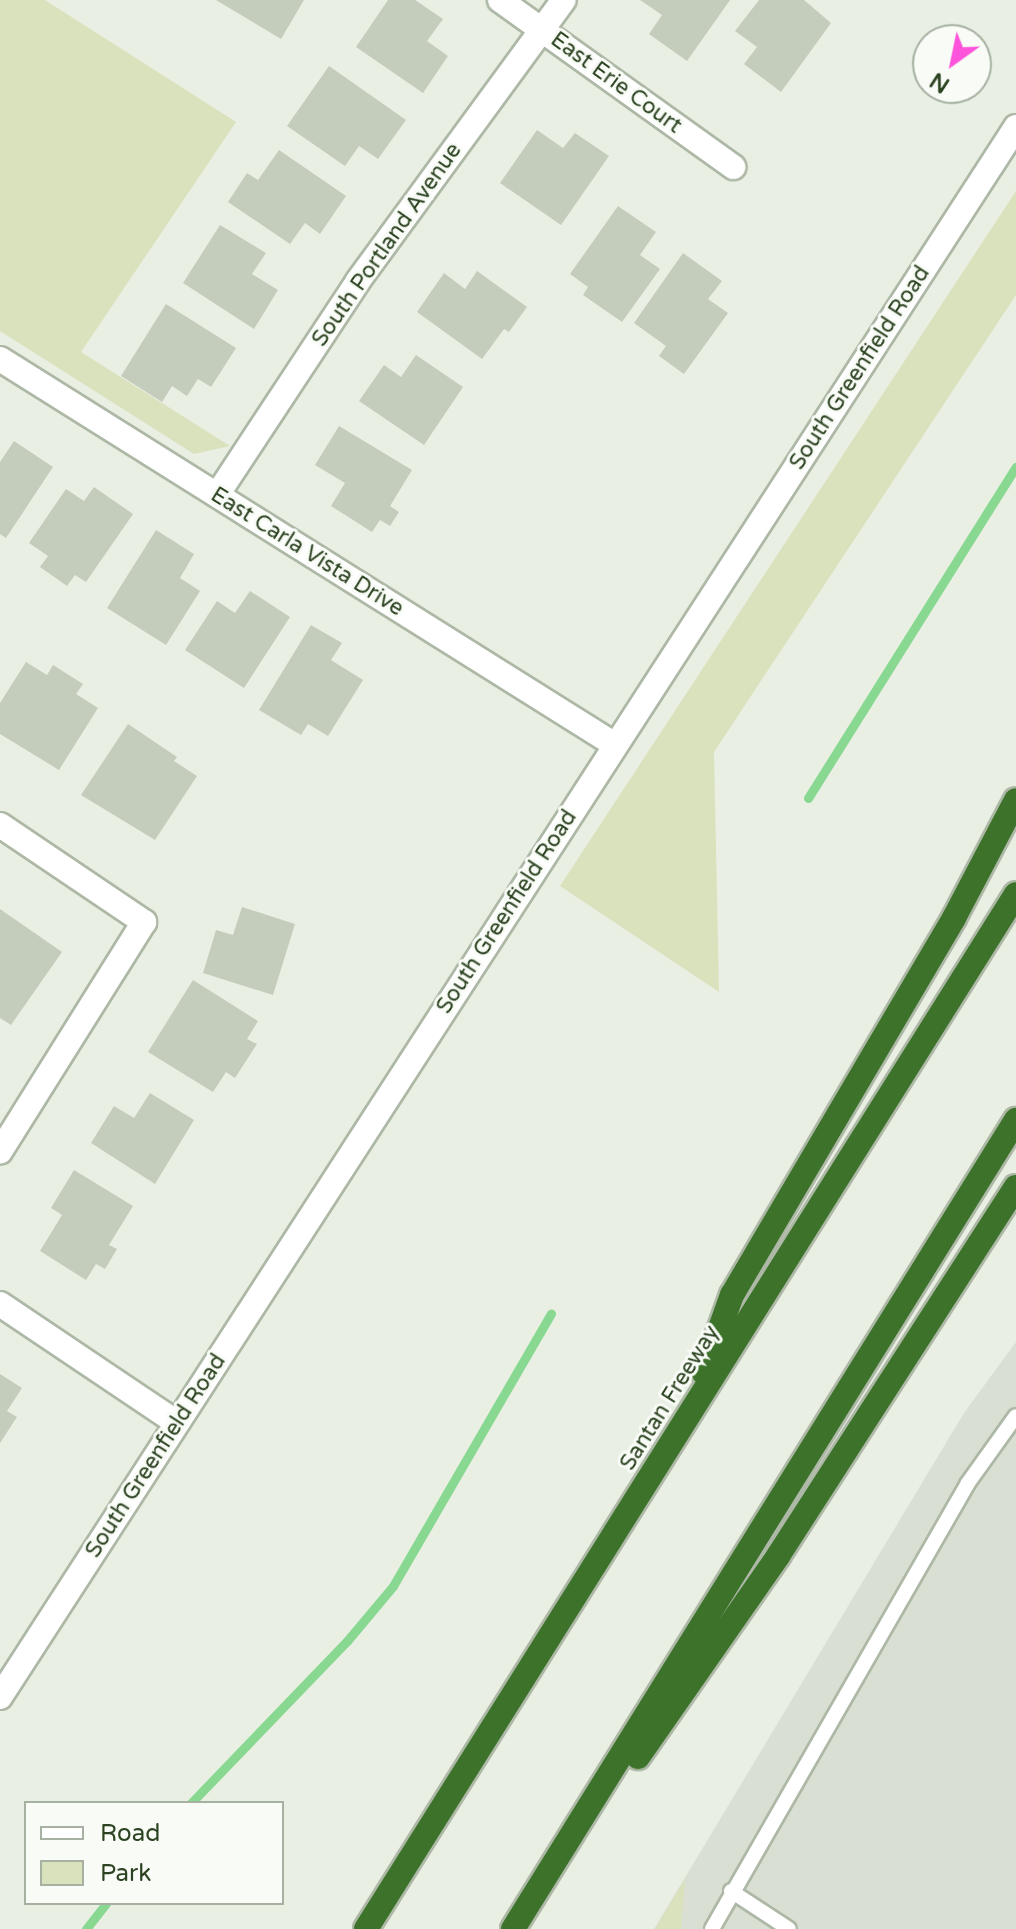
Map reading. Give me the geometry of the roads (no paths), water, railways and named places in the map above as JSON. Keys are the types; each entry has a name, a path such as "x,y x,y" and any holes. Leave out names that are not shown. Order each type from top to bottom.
{"highway":[{"path":"689,1417 732,1295 954,918 1016,800"},
{"name":"Santan Freeway","path":"366,1929 1016,894"},
{"path":"515,1929 1016,1120"},
{"path":"515,1929 778,1556 1016,1187"}],"street":[{"name":"East Erie Court","path":"500,0 733,167"},
{"name":"South Portland Avenue","path":"217,495 358,281 564,0"},
{"name":"South Greenfield Road","path":"0,1697 1016,127"},
{"name":"East Carla Vista Drive","path":"0,359 615,745"},
{"path":"0,825 144,922 0,1152"},
{"path":"0,1304 177,1423"}],"lane":[{"path":"712,1929 731,1891 968,1483 1015,1421"},
{"path":"731,1891 789,1929"}],"waterway":[{"path":"808,798 1016,467"},
{"path":"193,1801 347,1641 393,1586 551,1313"},
{"path":"86,1929 104,1905"}]}
